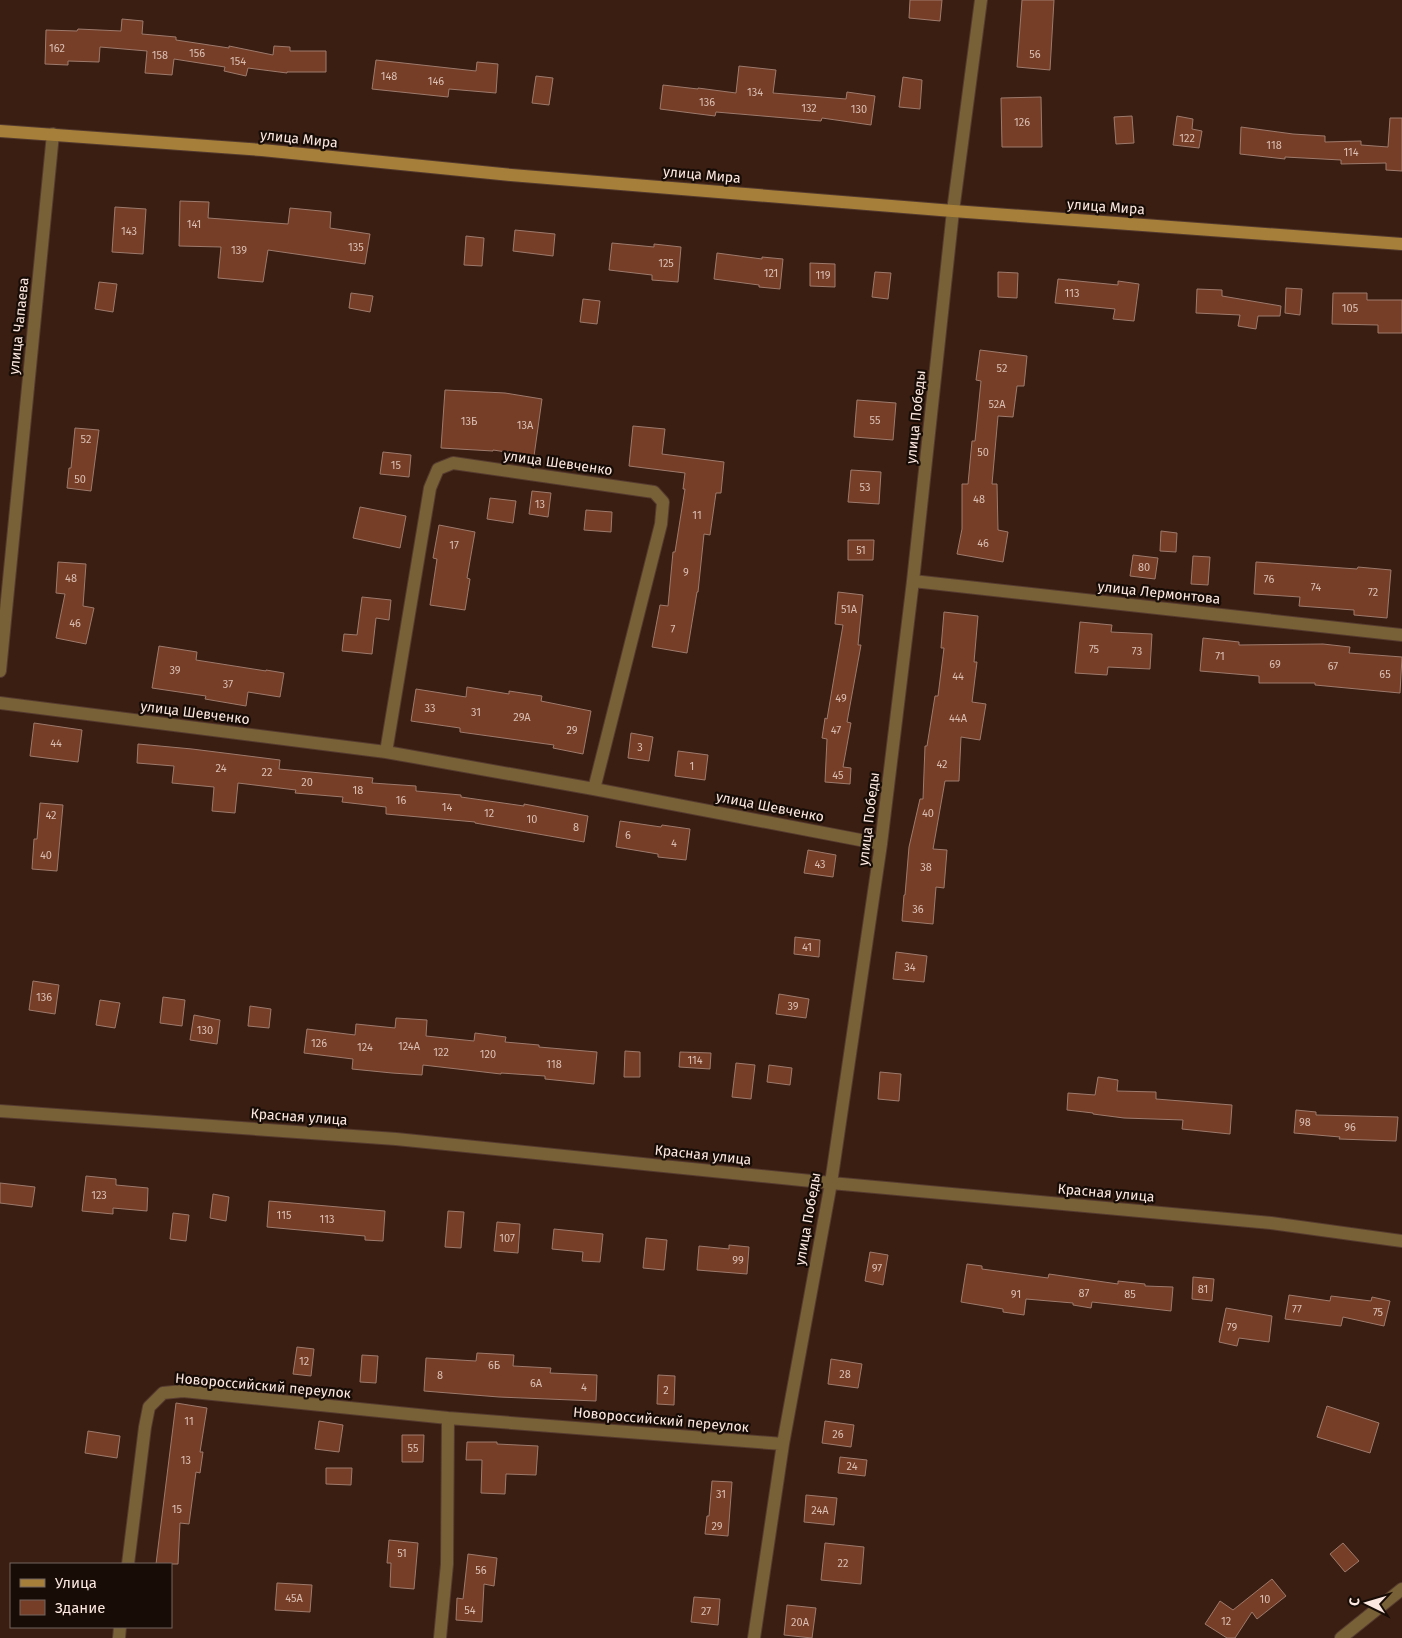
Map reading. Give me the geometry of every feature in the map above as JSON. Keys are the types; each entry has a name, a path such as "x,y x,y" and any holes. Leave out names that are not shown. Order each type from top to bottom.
{"main road":[{"name":"улица Мира","path":"0,131 262,150 511,175 953,211 1402,244"}],"street":[{"name":"улица Победы","path":"754,1638 783,1444 831,1183 881,844 913,581 953,211 981,0"},
{"name":"улица Чапаева","path":"0,671 53,134"},
{"name":"улица Шевченко","path":"386,752 430,488 438,469 453,464 654,492 663,502 661,524 594,789"},
{"name":"улица Лермонтова","path":"913,581 1402,635"},
{"name":"улица Шевченко","path":"0,703 386,752 594,789 881,844"},
{"name":"Красная улица","path":"0,1111 396,1139 831,1183 1271,1223 1402,1241"},
{"name":"Новороссийский переулок","path":"128,1563 149,1407 163,1393 182,1391 448,1418 783,1444"},
{"path":"440,1638 447,1564 448,1418"},
{"path":"1342,1638 1402,1589"}],"building":[{"path":"910,0 942,0 940,21 909,18"},
{"path":"1022,0 1054,0 1050,70 1017,67"},
{"path":"122,19 143,21 142,34 176,37 176,40 229,48 229,46 273,55 274,46 290,47 290,51 326,51 326,72 287,73 248,68 246,76 224,71 225,67 174,59 172,75 145,73 147,51 100,47 99,62 68,61 68,65 45,64 46,30 121,31"},
{"path":"376,60 476,71 477,62 498,64 496,93 449,89 448,97 372,89"},
{"path":"739,66 776,70 773,93 846,99 847,92 875,96 871,125 822,118 821,121 716,112 715,116 660,109 663,85 736,93"},
{"path":"536,76 553,78 549,105 532,103"},
{"path":"903,77 922,80 920,109 899,107"},
{"path":"1041,97 1042,147 1002,147 1001,98"},
{"path":"1132,116 1134,143 1116,144 1114,117"},
{"path":"1177,116 1193,119 1192,129 1202,131 1199,148 1173,145"},
{"path":"1390,118 1402,118 1402,171 1386,170 1386,163 1341,164 1341,160 1285,157 1285,159 1240,154 1241,127 1325,136 1325,142 1361,141 1361,145 1388,147"},
{"path":"180,201 209,202 208,218 288,224 290,208 331,212 330,228 370,234 365,264 268,250 263,282 218,278 221,247 179,246"},
{"path":"115,207 146,209 143,254 112,252"},
{"path":"515,230 555,234 553,256 513,251"},
{"path":"466,236 484,238 482,266 464,265"},
{"path":"612,243 654,247 654,244 681,247 678,282 652,280 652,275 609,270"},
{"path":"717,253 762,259 762,257 783,259 780,289 714,279"},
{"path":"810,263 835,264 835,287 810,286"},
{"path":"875,272 891,273 888,299 872,297"},
{"path":"998,272 1018,273 1017,298 998,297"},
{"path":"1058,279 1118,285 1118,281 1139,284 1134,321 1113,319 1115,309 1055,303"},
{"path":"99,282 117,284 113,312 95,309"},
{"path":"1286,288 1302,289 1300,315 1285,313"},
{"path":"1197,289 1222,290 1222,296 1281,306 1280,316 1258,316 1256,329 1238,326 1240,315 1196,313"},
{"path":"351,293 373,296 370,312 349,308"},
{"path":"1333,293 1367,293 1367,300 1402,300 1402,333 1378,333 1378,325 1332,324"},
{"path":"583,299 600,301 597,324 580,322"},
{"path":"980,350 1027,356 1024,386 1017,386 1013,417 998,416 992,484 997,484 998,530 1008,532 1003,562 957,554 962,529 962,484 968,484 972,441 975,441 981,381 976,380"},
{"path":"445,390 505,393 542,399 534,456 493,450 441,448"},
{"path":"857,400 896,403 893,440 854,437"},
{"path":"633,426 665,429 662,454 724,462 721,493 716,493 710,535 704,534 698,592 687,653 652,647 660,605 668,606 673,552 675,552 685,489 683,489 685,473 629,466"},
{"path":"75,428 99,430 91,491 67,488"},
{"path":"383,452 411,455 409,477 380,474"},
{"path":"851,470 881,472 879,504 848,502"},
{"path":"532,491 551,493 548,517 529,514"},
{"path":"490,498 516,501 513,523 487,519"},
{"path":"360,507 406,516 400,548 353,538"},
{"path":"586,510 612,512 611,532 584,530"},
{"path":"439,525 475,532 467,578 470,579 465,610 430,605 437,559 433,558"},
{"path":"1161,531 1177,533 1176,552 1160,551"},
{"path":"848,540 874,540 873,560 848,560"},
{"path":"1133,555 1158,558 1155,579 1130,576"},
{"path":"1193,556 1210,557 1208,585 1191,584"},
{"path":"58,562 86,564 83,606 94,608 86,644 56,638 65,594 56,593"},
{"path":"1256,562 1391,570 1387,618 1354,615 1354,610 1299,606 1300,597 1254,594"},
{"path":"838,592 863,595 858,645 861,645 847,722 851,723 843,767 851,768 850,784 825,782 827,739 822,738 843,625 835,624"},
{"path":"362,597 391,600 389,620 376,618 372,654 342,651 344,634 357,635"},
{"path":"944,612 978,616 974,662 977,662 972,702 986,704 980,740 961,737 959,781 945,781 933,849 947,850 944,888 936,887 933,924 902,921 909,847 920,799 923,799 925,746 927,746 935,696 938,696 944,648 941,648"},
{"path":"1080,622 1112,625 1111,632 1152,634 1150,669 1108,667 1107,675 1075,673"},
{"path":"1203,638 1239,642 1239,645 1323,644 1350,647 1349,653 1402,657 1400,693 1315,685 1315,683 1259,683 1259,676 1200,671"},
{"path":"159,646 197,652 196,660 284,673 280,697 248,692 246,706 205,699 206,696 152,688"},
{"path":"467,687 509,694 509,691 542,696 541,701 591,711 583,754 553,748 554,745 460,732 460,728 411,721 416,689 466,697"},
{"path":"34,723 82,730 78,762 30,756"},
{"path":"631,733 653,737 649,761 628,758"},
{"path":"138,744 280,760 279,769 373,778 372,783 416,786 416,791 461,795 461,797 524,806 524,804 588,816 584,842 475,822 386,814 386,807 342,802 343,797 295,793 296,790 238,783 235,813 212,811 214,787 172,783 174,766 137,763"},
{"path":"678,751 708,755 705,780 675,776"},
{"path":"40,803 63,805 57,871 32,869 34,839 37,839"},
{"path":"620,821 690,829 686,860 658,857 658,854 616,847"},
{"path":"808,850 836,855 833,877 804,873"},
{"path":"795,937 820,940 819,957 794,954"},
{"path":"896,952 927,956 924,982 893,979"},
{"path":"33,981 59,985 55,1014 29,1010"},
{"path":"779,994 809,999 806,1018 776,1014"},
{"path":"163,997 185,1000 182,1026 160,1023"},
{"path":"100,1000 120,1003 115,1028 96,1025"},
{"path":"250,1006 271,1009 269,1028 248,1026"},
{"path":"194,1015 220,1020 217,1044 190,1040"},
{"path":"396,1018 427,1020 426,1036 474,1041 475,1033 506,1037 505,1042 597,1052 594,1084 545,1079 545,1076 501,1074 423,1065 422,1075 352,1069 353,1059 304,1053 307,1029 355,1035 356,1024 395,1028"},
{"path":"625,1051 640,1052 640,1077 624,1077"},
{"path":"680,1052 711,1053 710,1069 679,1067"},
{"path":"736,1063 755,1065 751,1099 732,1097"},
{"path":"769,1065 792,1068 790,1085 767,1082"},
{"path":"880,1072 901,1074 899,1101 878,1099"},
{"path":"1098,1077 1118,1080 1117,1091 1156,1092 1156,1099 1232,1105 1230,1134 1182,1129 1183,1120 1124,1118 1067,1110 1068,1093 1095,1095"},
{"path":"1296,1110 1316,1112 1316,1115 1398,1117 1396,1141 1339,1139 1340,1137 1294,1133"},
{"path":"86,1176 116,1179 116,1185 148,1188 147,1211 113,1208 113,1214 82,1211"},
{"path":"0,1183 35,1187 32,1207 0,1203"},
{"path":"213,1194 229,1197 226,1221 210,1218"},
{"path":"269,1201 385,1211 383,1241 365,1240 365,1236 267,1227"},
{"path":"448,1211 464,1212 461,1248 445,1247"},
{"path":"173,1213 189,1215 186,1241 170,1239"},
{"path":"497,1222 520,1224 518,1253 494,1251"},
{"path":"554,1229 603,1234 600,1262 582,1261 583,1252 552,1249"},
{"path":"646,1238 667,1240 664,1270 643,1268"},
{"path":"729,1245 749,1247 747,1274 697,1270 699,1246 729,1249"},
{"path":"870,1252 888,1255 883,1285 865,1281"},
{"path":"967,1264 982,1266 982,1269 1048,1278 1049,1274 1118,1284 1118,1281 1145,1284 1145,1286 1173,1287 1171,1311 1092,1302 1091,1308 1073,1305 1073,1303 1026,1299 1024,1315 1003,1312 1003,1309 961,1302"},
{"path":"1193,1277 1214,1279 1212,1301 1192,1299"},
{"path":"1289,1295 1330,1301 1331,1296 1371,1301 1372,1297 1390,1301 1384,1326 1343,1317 1341,1326 1285,1319"},
{"path":"1226,1308 1272,1316 1269,1342 1239,1338 1237,1346 1219,1342"},
{"path":"297,1347 314,1349 311,1376 293,1374"},
{"path":"477,1353 514,1355 513,1366 551,1368 550,1373 597,1375 596,1401 499,1397 424,1391 426,1358 476,1361"},
{"path":"362,1355 378,1356 376,1383 360,1382"},
{"path":"831,1359 862,1364 858,1388 828,1384"},
{"path":"658,1375 675,1376 674,1405 657,1404"},
{"path":"176,1403 207,1408 200,1452 203,1452 200,1473 196,1472 189,1524 180,1523 178,1564 156,1563"},
{"path":"1327,1406 1379,1423 1370,1453 1317,1437"},
{"path":"319,1421 343,1425 339,1452 315,1449"},
{"path":"825,1421 854,1425 851,1447 822,1443"},
{"path":"88,1431 120,1436 117,1458 85,1453"},
{"path":"402,1435 424,1435 423,1462 402,1462"},
{"path":"467,1442 497,1442 497,1444 538,1446 536,1475 506,1474 505,1494 481,1493 482,1460 466,1460"},
{"path":"840,1457 867,1460 865,1476 838,1473"},
{"path":"326,1468 352,1468 351,1485 326,1484"},
{"path":"712,1481 732,1482 728,1536 705,1534 707,1516 709,1516"},
{"path":"806,1495 837,1498 834,1525 804,1522"},
{"path":"389,1540 418,1543 414,1589 390,1587 391,1563 387,1563"},
{"path":"825,1543 864,1547 861,1584 821,1580"},
{"path":"1343,1543 1359,1561 1345,1572 1330,1554"},
{"path":"468,1554 497,1558 494,1586 484,1584 482,1622 456,1620 457,1598 463,1599"},
{"path":"1272,1579 1286,1596 1257,1619 1252,1612 1235,1638 1227,1638 1205,1624 1220,1601 1233,1610"},
{"path":"277,1583 312,1585 310,1612 275,1610"},
{"path":"694,1597 720,1599 718,1625 691,1622"},
{"path":"787,1605 816,1608 812,1638 784,1635"}]}
